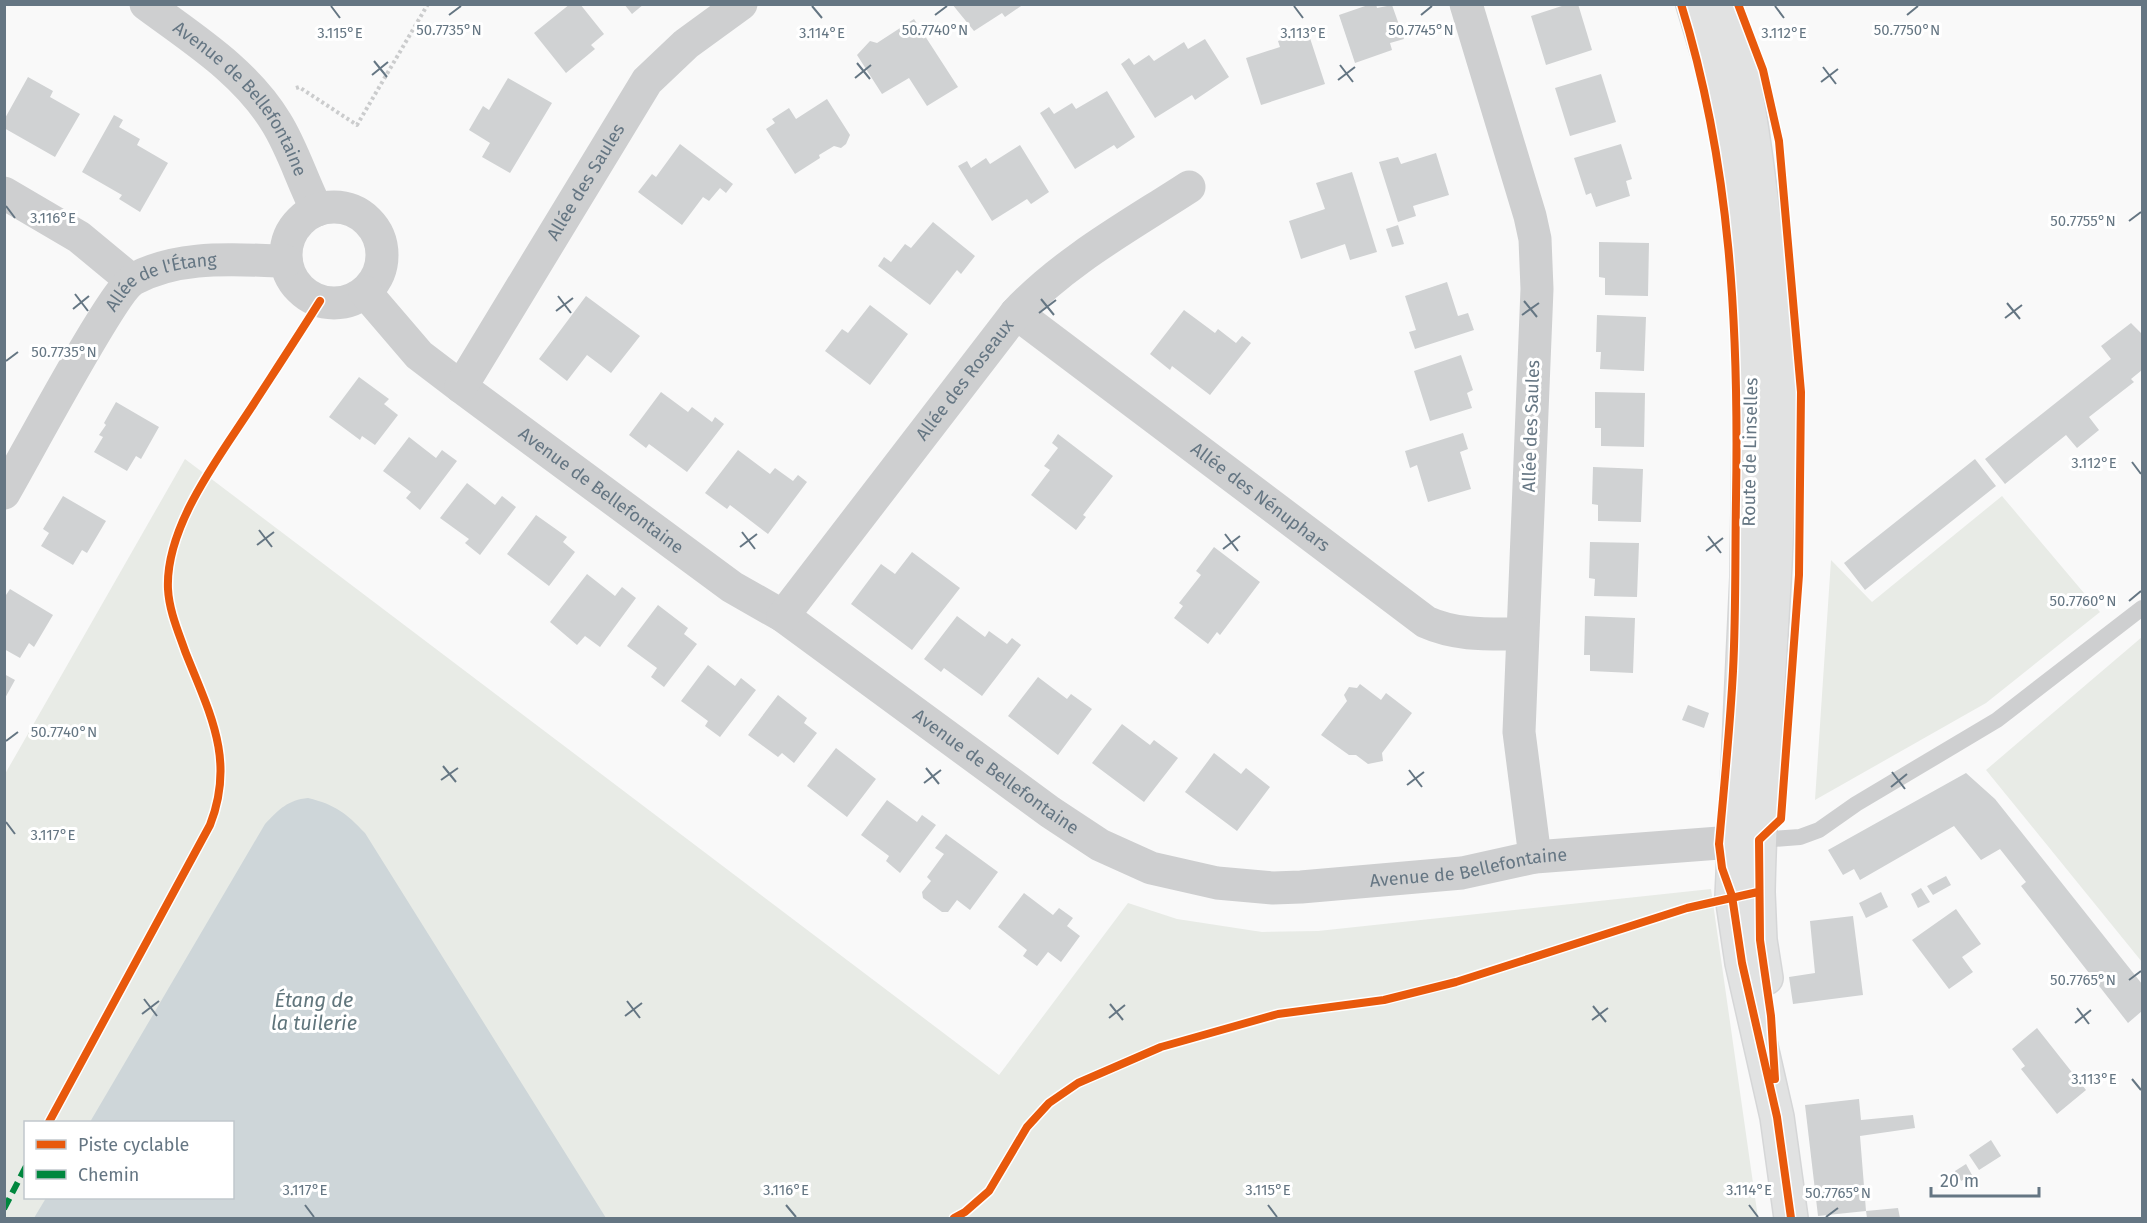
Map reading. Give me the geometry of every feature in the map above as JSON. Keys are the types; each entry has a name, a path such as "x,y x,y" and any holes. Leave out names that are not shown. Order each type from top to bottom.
{"street":[{"name":"Avenue de Bellefontaine","path":"146,4 232,69 264,104 277,123 317,210"},
{"name":"Allée des Saules","path":"461,387 647,81 674,55 741,4"},
{"name":"Allée des Saules","path":"1466,4 1535,239 1537,289 1519,732 1535,857"},
{"name":"Route de Linselles","path":"1693,4 1716,80 1731,149 1747,260 1751,322 1746,841 1771,1016 1778,1118 1791,1218"},
{"name":"Route de Linselles","path":"1721,4 1742,76 1750,118 1773,286 1779,400 1774,554 1746,841"},
{"name":"Allée des Roseaux","path":"783,616 1016,313 1048,282 1083,256 1189,188"},
{"path":"4,193 79,237 131,280"},
{"path":"333,207 350,209 364,217 375,229 381,244 382,261 374,282 354,299 340,303 320,302 297,286 289,274 286,246 292,230 303,218 317,210 333,207"},
{"name":"Allée de l'Étang","path":"4,493 110,310 131,280 176,263 214,260 286,261"},
{"name":"Avenue de Bellefontaine","path":"365,292 419,355 461,387 732,587 783,616 1072,828 1125,859 1151,868 1217,883 1273,888 1462,873 1535,857 1746,841"},
{"name":"Allée des Nénuphars","path":"1016,313 1426,622 1441,628 1467,633 1522,634"}],"lane":[{"path":"1746,841 1800,837 1819,830 1856,804 1996,720 2142,608"}],"path":[{"path":"264,104 298,87 357,125 428,4"}],"shaded area":[{"path":"185,459 999,1075 1128,903 1177,919 1262,932 1318,931 1711,889 1758,1218 5,1218 5,774"},
{"path":"2002,496 2100,612 1986,703 1815,800 1831,560 1872,602"},
{"path":"2142,637 2142,962 1986,770"}],"water":[{"name":"Étang de la tuilerie","path":"308,798 326,804 340,811 365,833 606,1218 34,1218 45,1199 234,1199 234,1121 91,1121 265,824 284,806"}],"building":[{"path":"570,4 580,4 604,34 591,45 595,49 566,73 534,33"},
{"path":"624,4 644,4 632,14"},
{"path":"952,4 1024,4 1005,17 1002,13 974,31"},
{"path":"1376,4 1377,8 1392,5 1404,39 1390,43 1392,50 1355,63 1339,15"},
{"path":"1568,4 1578,4 1592,50 1546,65 1531,16"},
{"path":"914,19 958,87 927,106 909,78 882,94 857,55 870,41 877,43"},
{"path":"1308,32 1325,84 1261,105 1246,58 1280,47 1278,41"},
{"path":"1205,39 1229,77 1195,100 1192,95 1155,118 1121,64 1129,58 1134,65 1149,55 1154,61 1184,42 1188,49"},
{"path":"1601,74 1616,122 1570,136 1555,88"},
{"path":"28,77 53,91 50,97 80,114 55,157 4,128 4,120"},
{"path":"508,78 552,103 510,173 482,157 490,143 469,130 483,106 489,110"},
{"path":"1107,91 1135,137 1117,149 1114,145 1075,169 1040,113 1049,107 1054,114 1072,103 1076,109"},
{"path":"827,99 850,135 846,144 841,148 834,146 795,174 766,129 775,123 772,119 789,108 796,119"},
{"path":"114,115 123,120 119,127 140,139 137,145 168,163 140,212 119,199 122,195 82,172"},
{"path":"680,144 733,184 726,193 720,188 709,201 703,197 682,225 638,192 652,174 656,177"},
{"path":"1621,144 1632,179 1626,181 1630,196 1596,207 1591,193 1586,195 1574,158"},
{"path":"1020,145 1049,192 1031,204 1027,199 992,221 958,166 967,161 971,168 986,158 990,164"},
{"path":"1436,153 1449,195 1413,206 1416,216 1398,222 1379,162 1398,157 1401,164"},
{"path":"1352,172 1377,252 1350,260 1345,244 1301,259 1289,221 1325,209 1316,183"},
{"path":"933,222 975,256 961,274 957,270 930,305 878,266 884,257 891,262 905,244 911,248"},
{"path":"1398,225 1404,244 1392,247 1386,229"},
{"path":"1599,242 1649,243 1648,296 1605,295 1605,278 1599,277"},
{"path":"1447,282 1458,316 1468,313 1474,330 1415,349 1409,332 1416,330 1405,296"},
{"path":"586,296 640,336 611,373 587,355 567,381 539,359"},
{"path":"870,305 908,334 870,385 825,351 842,329 848,333"},
{"path":"1184,310 1215,333 1218,329 1236,343 1242,336 1251,343 1210,395 1172,366 1170,370 1150,354"},
{"path":"1597,315 1646,317 1644,371 1600,369 1601,352 1596,352"},
{"path":"2131,323 2142,334 2142,370 2131,379 2134,382 2089,417 2099,430 2077,448 2066,435 2005,484 1985,459 2111,359 2101,346"},
{"path":"1461,355 1473,390 1467,393 1472,408 1430,421 1414,371"},
{"path":"359,377 389,399 384,404 398,415 375,445 362,436 360,440 329,417"},
{"path":"661,392 688,412 692,407 712,422 715,417 724,424 687,472 649,444 646,448 629,435"},
{"path":"1595,392 1645,393 1644,447 1601,446 1601,428 1595,428"},
{"path":"116,402 159,427 141,459 136,456 127,471 94,452 103,437 99,435 106,425 104,423"},
{"path":"1463,433 1468,449 1460,452 1471,489 1428,502 1417,465 1410,468 1405,451"},
{"path":"1058,434 1113,476 1083,515 1086,517 1076,530 1031,495 1050,470 1044,466 1058,448 1052,443"},
{"path":"409,437 436,458 442,450 457,461 420,510 406,498 411,492 383,471"},
{"path":"738,450 770,474 775,468 793,481 798,475 807,482 768,534 730,505 727,509 705,493"},
{"path":"1975,459 1996,486 1865,590 1844,563"},
{"path":"1593,467 1643,469 1641,522 1598,521 1598,505 1592,504"},
{"path":"467,483 495,505 502,496 516,507 480,555 465,543 469,539 440,518"},
{"path":"63,496 106,521 87,553 82,550 73,565 41,546 49,533 43,529"},
{"path":"536,515 567,537 563,542 575,552 549,586 507,554"},
{"path":"1590,542 1639,543 1637,597 1594,596 1595,579 1589,578"},
{"path":"1214,547 1260,582 1220,635 1217,632 1208,644 1174,618 1183,606 1179,603 1201,575 1196,571"},
{"path":"912,552 960,588 912,650 851,604 881,564 895,574"},
{"path":"587,574 615,596 622,587 636,598 600,647 585,636 577,645 550,622"},
{"path":"10,589 53,615 34,647 29,643 20,658 4,649 4,598"},
{"path":"658,605 688,628 684,634 697,644 664,687 651,677 657,668 627,646"},
{"path":"957,616 985,637 989,631 1007,644 1012,638 1021,645 982,696 944,668 941,672 924,659"},
{"path":"1585,616 1635,618 1633,673 1590,671 1590,655 1584,655"},
{"path":"708,665 735,686 741,678 756,690 720,737 705,726 708,721 681,701"},
{"path":"4,674 15,680 4,700"},
{"path":"1038,677 1067,699 1071,694 1092,709 1058,755 1008,716"},
{"path":"1360,684 1381,700 1386,693 1412,713 1382,753 1383,761 1368,764 1356,755 1349,755 1321,735 1347,701 1344,695 1349,687 1357,688"},
{"path":"778,695 807,718 804,723 817,733 794,763 782,753 778,757 748,735"},
{"path":"1688,705 1709,713 1704,728 1682,720"},
{"path":"1122,724 1150,745 1154,740 1178,758 1144,802 1092,763"},
{"path":"836,748 876,779 847,817 807,786"},
{"path":"1214,753 1241,774 1246,768 1270,787 1237,831 1185,792"},
{"path":"1966,773 1995,799 2142,984 2142,1011 2128,1023 2021,886 2026,882 2000,849 1981,860 1954,826 1860,880 1854,869 1843,875 1828,850"},
{"path":"887,800 917,822 922,815 936,825 900,873 886,861 889,856 861,835"},
{"path":"946,834 998,872 970,910 957,900 948,912 942,912 923,898 922,892 931,881 927,877 944,854 935,848"},
{"path":"1946,876 1951,885 1933,895 1927,886"},
{"path":"1921,888 1930,902 1918,908 1911,894"},
{"path":"1881,892 1888,907 1866,918 1859,903"},
{"path":"1024,893 1053,915 1059,908 1073,918 1067,926 1080,936 1061,962 1048,952 1037,966 1023,956 1027,950 998,927"},
{"path":"1956,909 1981,944 1962,957 1973,972 1949,989 1912,940"},
{"path":"1853,916 1863,995 1793,1004 1789,977 1815,973 1810,921"},
{"path":"2037,1028 2086,1090 2057,1114 2021,1069 2025,1066 2012,1049"},
{"path":"1859,1099 1861,1120 1913,1115 1915,1128 1860,1136 1866,1211 1818,1216 1805,1105"},
{"path":"1991,1140 2001,1156 1979,1170 1969,1155"},
{"path":"1966,1164 1972,1175 1961,1181 1955,1171"},
{"path":"1898,1208 1900,1218 1867,1218 1866,1211"}],"marked path":[{"path":"4,1209 24,1170"}],"cycle path":[{"path":"1681,4 1698,65 1721,187 1728,249 1736,373 1735,628 1719,844 1722,868 1732,896 1742,963 1777,1117 1791,1218"},
{"path":"1738,4 1763,70 1779,141 1801,392 1799,575 1781,819 1759,840 1760,940 1771,1016 1775,1079"},
{"path":"50,1121 210,825 217,801 220,757 216,736 177,628 169,597 169,565 175,541 211,469 320,301"},
{"path":"954,1218 965,1212 989,1191 1027,1127 1049,1103 1078,1083 1161,1047 1278,1014 1384,1000 1456,982 1687,908 1758,892"}]}
